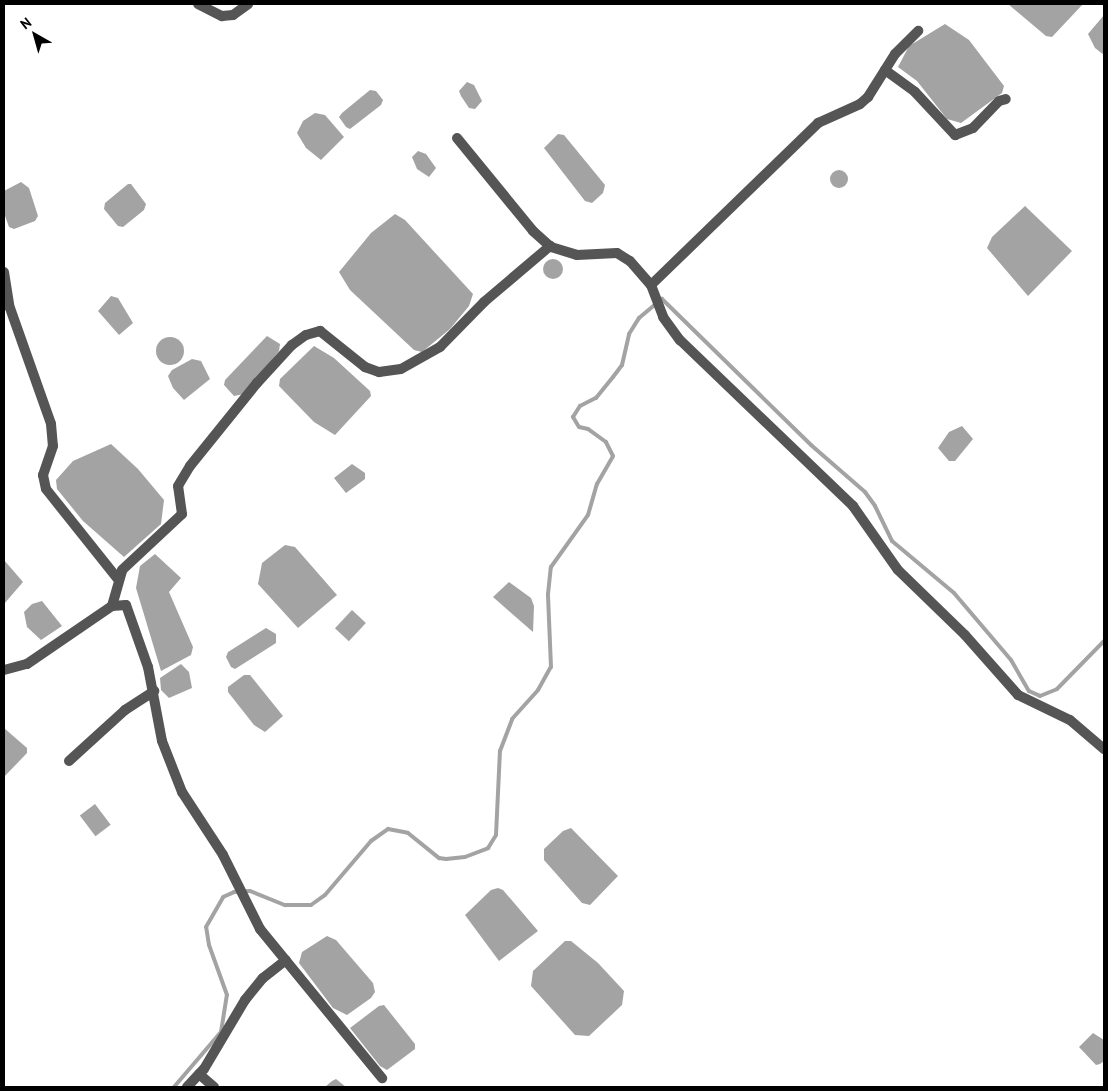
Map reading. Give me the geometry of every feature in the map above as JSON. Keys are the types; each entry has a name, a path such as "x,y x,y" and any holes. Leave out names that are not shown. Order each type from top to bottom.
{"street":[{"path":"198,4 222,16 233,15 248,4"},
{"path":"653,290 818,123 860,104 868,97 905,42 918,31"},
{"path":"885,70 905,83 955,135 973,128 999,101 1006,99"},
{"path":"457,138 533,231 550,246 577,255 617,253 630,261 653,290 658,306 670,328 698,360 731,387 853,506 898,570 965,635 1018,695 1070,720 1104,748"},
{"path":"112,606 117,578 126,565 178,520 183,509 178,493 181,479 250,390 292,345 306,335 320,331 365,367 379,372 401,369 440,347 484,302 550,246"},
{"path":"4,272 10,308 51,424 52,446 43,475 46,489 117,578"},
{"path":"4,670 27,664 112,606 126,605 154,691 162,741 182,792 235,881 247,906 286,960 382,1078"},
{"path":"69,761 125,710 154,691"},
{"path":"187,1087 199,1074 245,1000 263,978 286,960"},
{"path":"199,1074 214,1087"}],"shaded area":[{"path":"1008,4 1083,4 1052,37 1046,36"},
{"path":"1104,15 1104,55 1095,48 1088,34"},
{"path":"945,24 969,40 1004,86 1002,93 961,123 947,119 917,81 898,67 909,46"},
{"path":"467,82 474,85 482,101 475,109 469,108 459,91"},
{"path":"370,90 376,91 383,100 381,105 350,129 346,127 339,117"},
{"path":"315,113 325,115 344,137 321,160 306,148 297,133 303,121"},
{"path":"558,134 564,135 605,185 603,193 592,203 585,201 544,148"},
{"path":"418,151 426,154 436,168 429,177 417,169 412,157"},
{"path":"839,170 845,173 848,179 845,185 839,188 833,185 830,179 833,173"},
{"path":"21,182 29,188 38,216 35,221 14,229 9,227 4,213 4,191"},
{"path":"128,184 131,184 146,204 144,210 123,227 118,226 104,209 105,203"},
{"path":"1025,206 1072,251 1028,296 987,248 992,237"},
{"path":"395,214 405,220 473,294 469,306 450,329 422,352 414,350 350,290 339,272 371,233"},
{"path":"553,259 560,262 563,269 560,276 553,279 546,276 543,269 546,262"},
{"path":"111,296 118,298 133,323 119,335 98,311"},
{"path":"267,336 280,344 279,351 244,394 234,396 224,385 225,380"},
{"path":"170,337 180,341 184,351 180,361 170,365 160,361 156,351 160,341"},
{"path":"314,346 334,358 370,391 371,396 335,435 314,422 279,386 280,379"},
{"path":"192,359 201,361 210,379 184,400 173,388 168,376 172,370"},
{"path":"962,426 973,439 955,461 949,461 938,448 949,432"},
{"path":"111,444 138,469 164,500 161,524 124,557 83,521 57,489 56,480 73,461"},
{"path":"352,464 365,473 365,479 346,493 334,478"},
{"path":"285,545 295,547 337,595 298,628 258,584 262,563"},
{"path":"155,554 181,578 169,592 193,647 191,655 161,671 136,588 140,566"},
{"path":"4,560 23,582 4,604"},
{"path":"509,582 531,598 534,606 533,632 493,597"},
{"path":"42,601 62,626 41,640 27,627 24,612 32,604"},
{"path":"352,610 366,623 349,641 335,628"},
{"path":"266,628 276,634 276,643 235,669 231,667 226,657 228,652"},
{"path":"181,664 189,672 192,688 169,698 161,690 160,678"},
{"path":"244,675 250,675 283,716 265,732 254,725 228,692 228,687"},
{"path":"4,728 27,748 27,753 4,777"},
{"path":"95,804 111,825 95,836 80,815"},
{"path":"571,828 618,876 590,905 582,903 544,860 544,849 563,831"},
{"path":"498,888 503,890 538,931 499,961 465,915 491,890"},
{"path":"327,936 336,940 373,983 375,992 371,998 347,1015 333,1008 299,963 302,952"},
{"path":"565,941 571,941 598,963 624,991 622,1005 589,1036 575,1035 531,986 533,971"},
{"path":"384,1005 415,1044 415,1049 387,1070 380,1066 350,1028 379,1006"},
{"path":"1093,1033 1104,1040 1104,1061 1096,1065 1079,1047"},
{"path":"336,1079 346,1087 325,1087 332,1081"}],"waterway":[{"path":"174,1087 221,1032 227,995 209,945 206,927 223,897 234,892 250,891 285,905 311,905 325,895 371,841 388,829 408,833 439,858 465,857 488,848 496,835 500,751 512,719 538,690 551,667 548,594 551,567 588,515 597,484 613,456 606,442 588,429 579,427 573,417 580,406 596,398 613,377 622,365 629,334 639,318 662,299 811,445 865,492 875,506 892,541 954,593 1011,660 1029,691 1040,696 1057,689 1104,641"}]}
